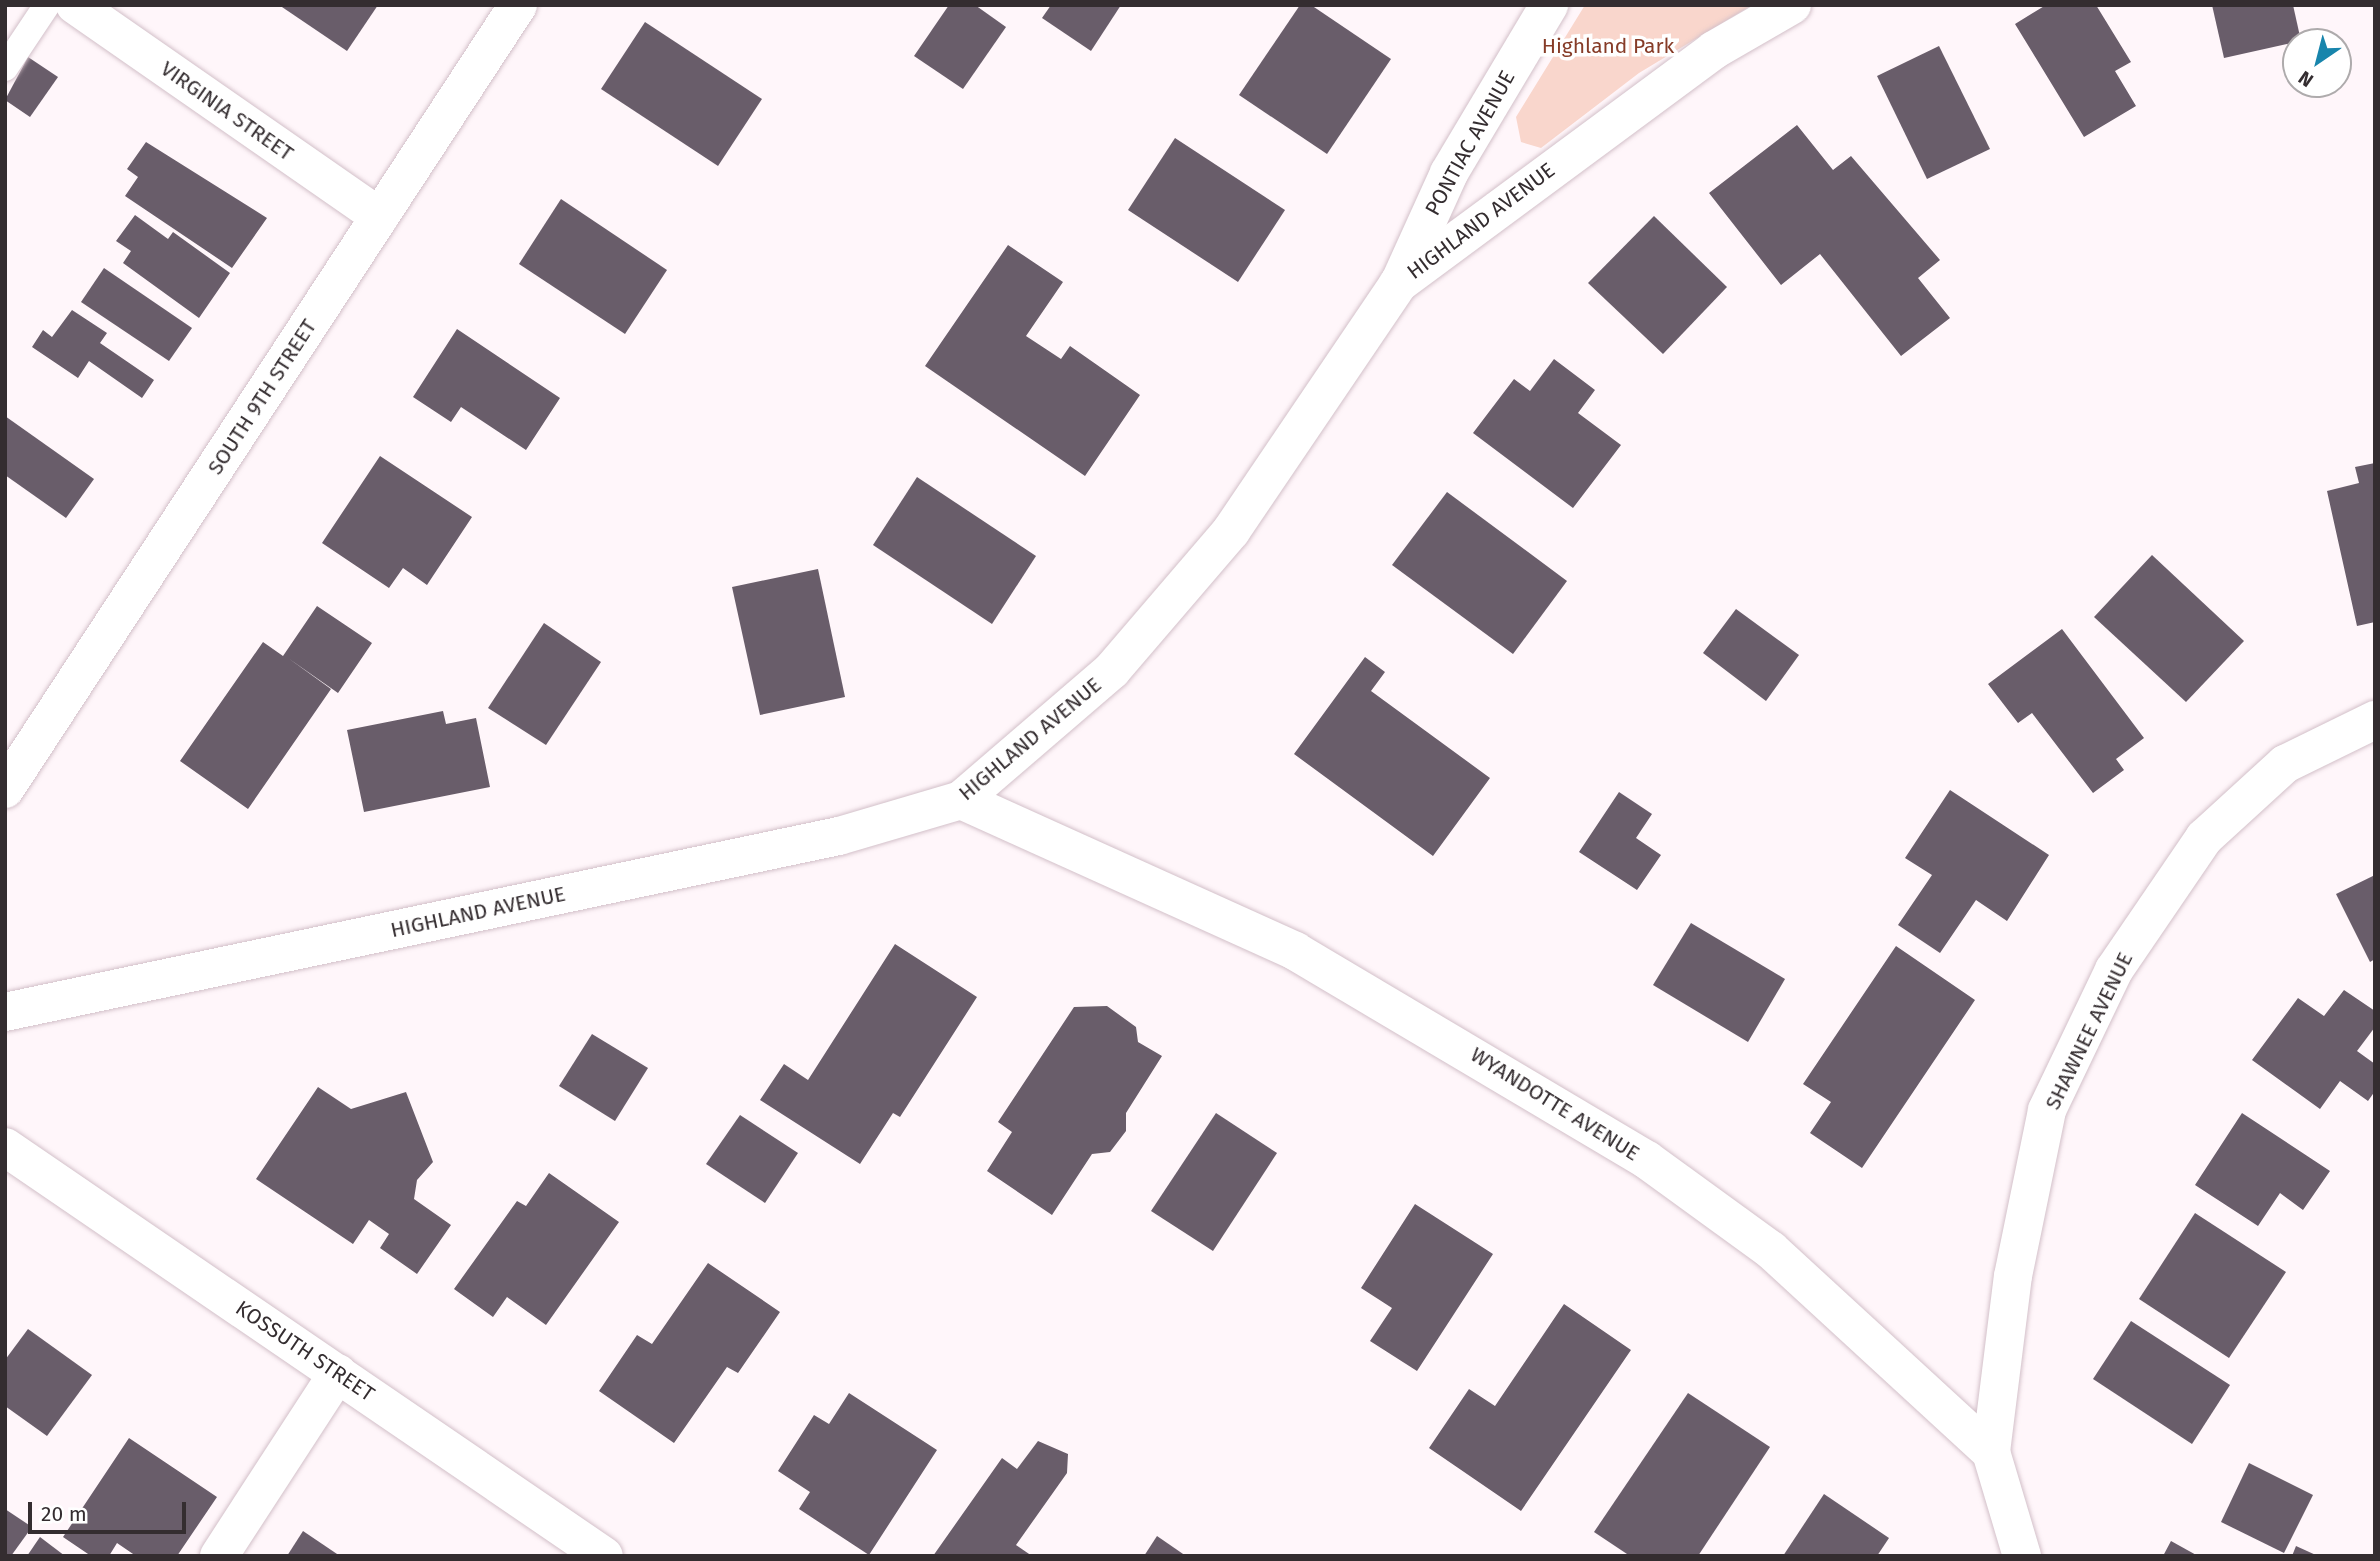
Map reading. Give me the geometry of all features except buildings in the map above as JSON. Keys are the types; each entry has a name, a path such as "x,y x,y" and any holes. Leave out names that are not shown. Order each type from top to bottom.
{"street":[{"name":"VIRGINIA STREET","path":"75,5 380,217"},
{"name":"SOUTH 9TH STREET","path":"5,789 518,5"},
{"name":"PONTIAC AVENUE","path":"1398,284 1450,173 1549,5"},
{"name":"HIGHLAND AVENUE","path":"5,1012 839,836 961,800 1112,670 1231,531 1398,284 1714,50 1792,5"},
{"name":"SHAWNEE AVENUE","path":"1991,1452 2013,1276 2047,1110 2115,970 2204,838 2285,764 2375,720"},
{"name":"WYANDOTTE AVENUE","path":"961,800 1295,951 1647,1160 1772,1250 1991,1452"},
{"name":"KOSSUTH STREET","path":"5,1147 604,1556"},
{"path":"219,1556 338,1373"},
{"path":"1991,1452 2022,1556"}],"lane":[{"path":"5,68 47,5"}],"green space":[{"name":"Highland Park","path":"1585,5 1752,5 1639,73 1541,148 1521,142 1516,117"}]}
